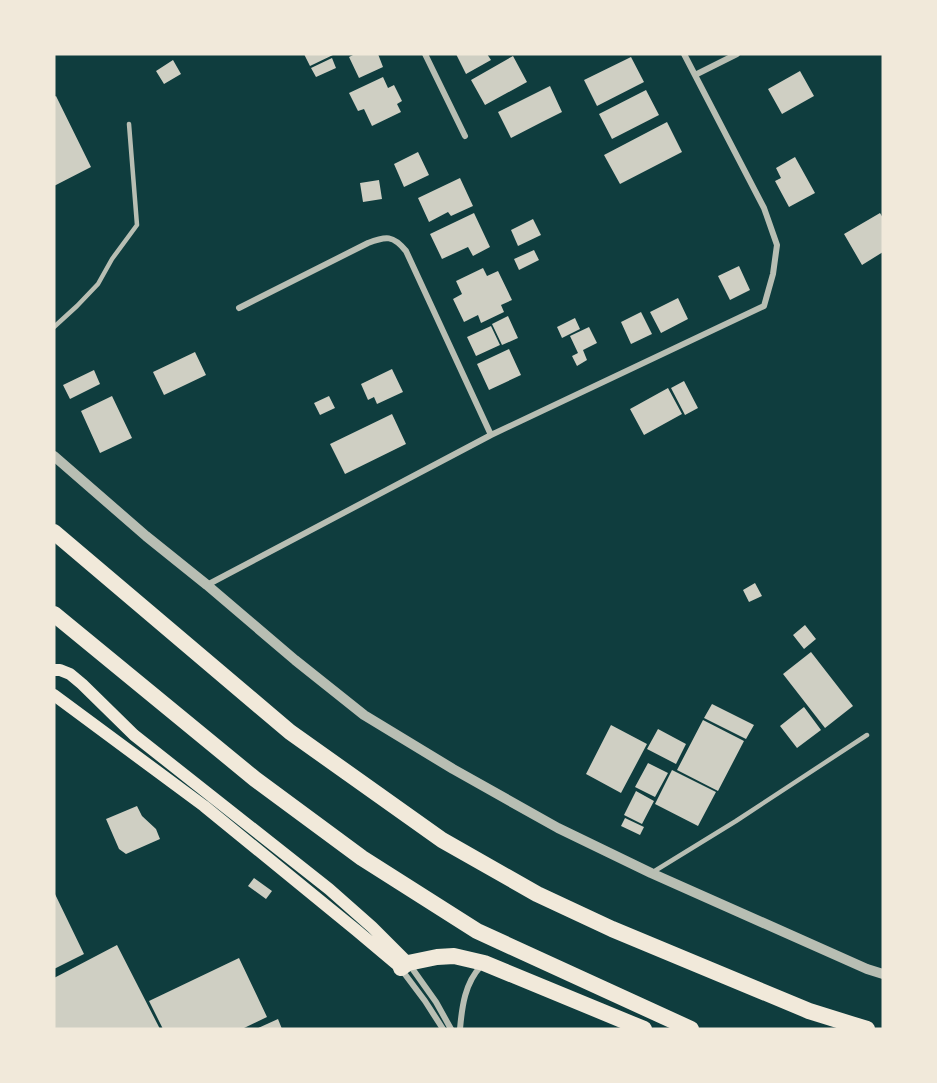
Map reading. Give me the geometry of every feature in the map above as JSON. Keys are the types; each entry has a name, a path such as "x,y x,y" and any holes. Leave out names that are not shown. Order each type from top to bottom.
{"highway":[{"path":"54,532 290,732 442,840 537,894 612,929 809,1011 867,1029"},
{"path":"54,614 255,779 362,858 477,931 691,1029"},
{"path":"405,966 437,957 454,956 484,963 644,1029"}],"main road":[{"path":"54,670 70,674 134,735 330,889 372,927 405,966"},
{"path":"54,694 204,806 356,930 405,966"}],"street":[{"path":"425,54 465,136"},
{"path":"207,585 491,435 764,306 773,274 777,245 764,208 684,54"},
{"path":"695,75 736,54"},
{"path":"239,308 368,243 390,237 406,250 491,435"},
{"path":"54,456 146,536 364,715 558,828 651,873 883,974"},
{"path":"460,1029 465,994 477,970 484,963"},
{"path":"405,966 443,1029"},
{"path":"405,966 436,1002 451,1029"}],"lane":[{"path":"54,327 98,284 112,259 137,225 129,124"},
{"path":"651,873 867,735"}],"building":[{"path":"304,54 335,54 310,66"},
{"path":"355,54 378,54 383,67 359,78 349,57"},
{"path":"456,54 487,54 491,60 466,74"},
{"path":"513,56 527,82 485,105 471,80"},
{"path":"631,57 644,82 597,106 584,80"},
{"path":"332,58 336,68 316,77 311,68"},
{"path":"173,60 181,74 164,84 156,71"},
{"path":"800,71 814,96 782,114 768,89"},
{"path":"383,77 388,88 394,85 402,101 397,104 401,112 372,126 364,109 358,111 349,93"},
{"path":"550,86 562,112 511,138 498,112"},
{"path":"646,90 659,115 612,139 599,114"},
{"path":"56,96 91,167 54,186 54,97"},
{"path":"667,122 682,152 620,184 604,155"},
{"path":"418,152 429,175 404,187 394,164"},
{"path":"795,157 815,193 789,207 775,181 781,178 776,168"},
{"path":"460,178 473,206 451,216 448,212 429,222 418,198"},
{"path":"379,180 382,199 363,202 360,183"},
{"path":"474,213 490,247 473,256 468,247 442,259 430,234"},
{"path":"880,213 883,218 883,252 862,265 844,234"},
{"path":"533,219 541,235 518,246 511,230"},
{"path":"534,250 539,260 519,270 514,259"},
{"path":"739,266 750,290 730,300 718,276"},
{"path":"483,268 487,276 498,271 512,300 501,305 504,312 481,323 478,315 464,322 453,299 462,294 456,281"},
{"path":"678,298 688,319 661,333 650,312"},
{"path":"641,312 652,334 631,344 621,322"},
{"path":"508,316 518,338 502,345 492,324"},
{"path":"575,318 580,329 562,338 557,327"},
{"path":"491,326 500,345 476,356 467,337"},
{"path":"589,327 597,343 583,350 587,360 577,366 572,356 578,353 570,336"},
{"path":"509,349 521,375 489,390 477,364"},
{"path":"195,352 206,375 164,395 153,372"},
{"path":"392,369 403,392 377,404 374,397 368,400 361,384"},
{"path":"94,370 100,384 70,399 63,385"},
{"path":"684,381 698,408 685,415 671,388"},
{"path":"668,388 682,414 644,435 630,409"},
{"path":"112,396 132,438 100,453 81,411"},
{"path":"329,396 335,408 320,415 314,403"},
{"path":"392,414 406,444 345,474 330,444"},
{"path":"755,583 762,596 749,602 743,590"},
{"path":"805,625 816,639 804,649 793,635"},
{"path":"811,652 853,706 825,728 783,674"},
{"path":"712,704 754,725 746,739 704,718"},
{"path":"804,707 821,730 797,748 780,726"},
{"path":"703,720 744,741 718,791 677,770"},
{"path":"611,725 647,744 621,793 586,774"},
{"path":"658,729 686,744 676,764 647,749"},
{"path":"648,763 668,773 655,797 635,787"},
{"path":"672,770 716,792 698,826 655,804"},
{"path":"636,791 654,801 642,824 624,815"},
{"path":"137,806 142,816 156,829 160,839 126,854 119,849 106,819"},
{"path":"625,818 644,827 640,835 621,826"},
{"path":"254,878 272,891 266,899 248,886"},
{"path":"54,892 84,954 54,969"},
{"path":"117,945 160,1029 54,1029 54,978"},
{"path":"239,958 267,1017 242,1029 163,1029 149,1001"},
{"path":"278,1019 282,1029 256,1029"}]}
